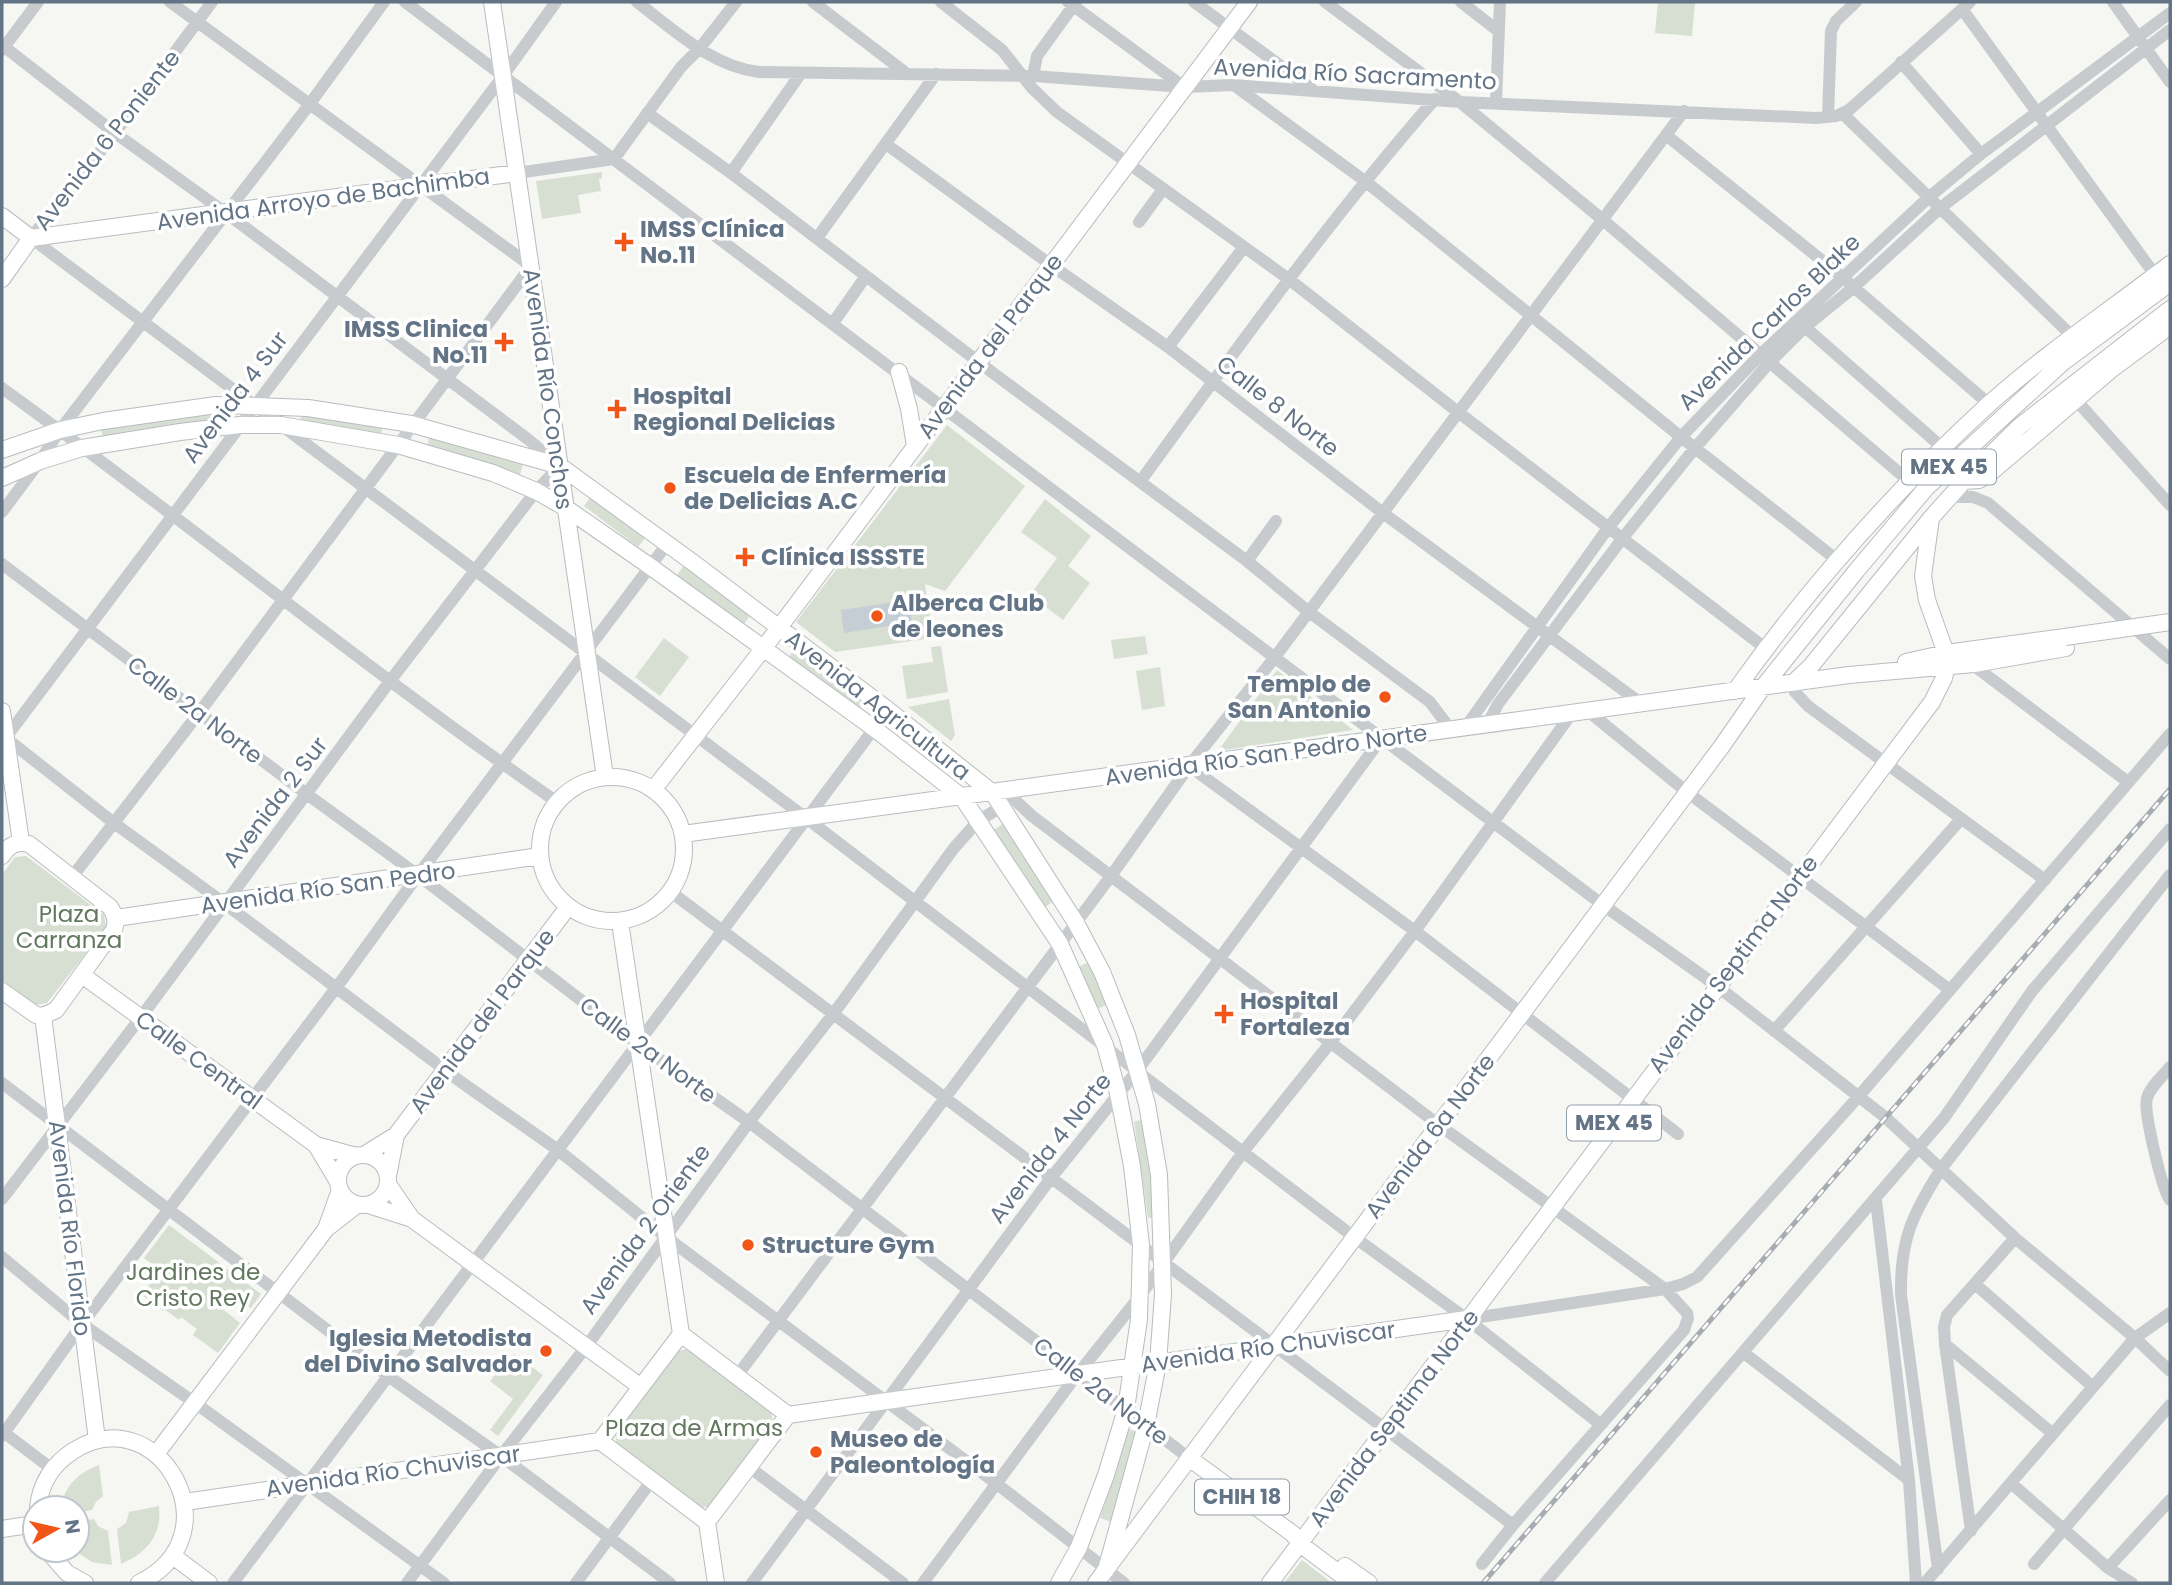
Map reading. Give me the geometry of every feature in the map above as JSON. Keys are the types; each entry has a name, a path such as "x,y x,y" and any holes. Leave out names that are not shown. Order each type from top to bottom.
{"main road":[{"name":"Avenida Río Conchos","path":"492,2 605,777"},
{"name":"Avenida del Parque","path":"653,790 763,649 1249,2"},
{"name":"Avenida Arroyo de Bachimba","path":"31,238 517,173"},
{"path":"2,216 31,238"},
{"name":"Avenida 6 Poniente","path":"2,279 31,238"},
{"path":"1735,691 1765,648 1837,559 1989,404 2072,335 2112,316 2170,264"},
{"name":"MEX 45","path":"1763,687 1927,487 2112,316 2170,283"},
{"name":"MEX 45","path":"1792,683 1811,666 1964,481 2020,426 2170,309"},
{"path":"1964,481 1979,480 1988,475 2076,400 2170,326"},
{"path":"899,372 915,446"},
{"name":"Avenida Agricultura","path":"2,450 60,430 173,409 216,405 255,406 308,408 411,424 559,467 888,709 1000,797 1076,923 1102,972 1127,1035 1147,1104 1159,1175 1163,1262 1158,1363 1146,1425 1101,1577"},
{"name":"Avenida Agricultura","path":"2,478 40,461 82,448 240,425 281,425 398,445 493,473 536,491 566,508 875,729 961,797 1060,944 1105,1045 1118,1093 1132,1166 1140,1245 1140,1296 1126,1409 1106,1475 1079,1547 1059,1583"},
{"name":"MEX 45","path":"1931,518 1923,576 1927,600 1947,659"},
{"path":"2066,643 2170,622"},
{"path":"2066,643 2170,633"},
{"name":"Avenida Río San Pedro Norte","path":"683,834 961,797 1000,797 1189,766 2066,643"},
{"name":"Avenida Río San Pedro Norte","path":"1947,659 1974,664 2066,643"},
{"name":"Avenida Septima Norte","path":"1270,1583 1300,1539 1386,1429 1932,702 1947,659"},
{"name":"Avenida 6a Norte","path":"1101,1577 1763,687"},
{"path":"2,711 3,739 20,842"},
{"path":"605,777 638,782 653,790 667,802 677,817 683,834 684,854 680,874 671,892 657,907 639,917 620,922 601,921 568,907 554,893 544,876 540,856 543,827 557,802 587,781 605,777"},
{"path":"2,856 12,844 29,844 110,907 116,918 114,930 56,1010 43,1016 30,1013 2,991"},
{"name":"Avenida Río San Pedro","path":"116,918 540,856"},
{"name":"Avenida del Parque","path":"396,1135 568,907"},
{"path":"620,922 681,1334 788,1415 707,1522"},
{"name":"Calle Central","path":"82,975 316,1145"},
{"name":"Avenida Río Florido","path":"43,1016 97,1440"},
{"path":"327,1229 342,1166 396,1135"},
{"path":"156,1454 278,1290 327,1229 362,1205 382,1198 396,1135"},
{"path":"316,1145 377,1159 412,1220"},
{"path":"316,1145 344,1197 412,1220 641,1387"},
{"name":"Avenida Río Chuviscar","path":"788,1415 1467,1319"},
{"path":"681,1334 600,1441 707,1522 716,1583"},
{"path":"41,1494 52,1469 64,1456 97,1440 118,1439 138,1444 156,1454 170,1467 179,1483 185,1502 186,1521 182,1539 173,1556 151,1577 139,1583"},
{"name":"Avenida Río Chuviscar","path":"185,1502 600,1441"},
{"name":"Calle 2a Norte","path":"1189,1458 1300,1539"},
{"path":"2,1529 21,1526"},
{"name":"CHIH 18","path":"1300,1539 1352,1583"},
{"name":"CHIH 18","path":"1300,1539 1369,1583"},
{"path":"173,1556 209,1583"},
{"path":"63,1578 85,1583"}],"street":[{"path":"38,2 3,47 528,440 559,467"},
{"path":"72,877 199,713 411,424 531,267 170,2"},
{"name":"Avenida 6 Poniente","path":"31,238 115,133 212,2"},
{"path":"2,512 60,430 309,105 384,2"},
{"path":"405,2 899,372 1602,905 1717,986 1859,1096 1919,1146 1941,1170 2015,1238 2135,1338 2170,1371"},
{"name":"Avenida 4 Sur","path":"3,739 556,2"},
{"name":"Avenida Río Sacramento","path":"637,2 717,59 745,70 1028,76 1184,88 1233,85 1460,102 1828,117 1843,114 1856,105 1966,6"},
{"path":"614,159 681,68 736,2"},
{"path":"813,2 906,74"},
{"path":"941,2 1002,50 1028,76 1032,88 1057,112 1290,280 1765,648"},
{"path":"1194,2 1313,90"},
{"path":"1325,2 1460,102 1910,482"},
{"path":"1461,2 1497,30"},
{"path":"1496,103 1500,2"},
{"path":"1828,117 1831,32 1836,21 1856,2"},
{"path":"2113,2 2170,82"},
{"path":"1028,76 1037,56 1072,3 1184,88"},
{"path":"1966,6 2155,275"},
{"name":"Avenida Carlos Blake","path":"1487,725 1498,704 1549,635 1765,359 1854,287 1940,209 2048,124 2142,43 2170,13"},
{"name":"Avenida Carlos Blake","path":"1458,729 1608,528 1681,437 1765,359 1842,277 1928,198 1981,154 2142,43 2170,30"},
{"path":"1901,62 1981,154"},
{"path":"731,173 801,73"},
{"path":"817,238 936,74"},
{"path":"1233,85 1365,181 1681,437 1837,559"},
{"path":"1140,482 1365,181 1435,99"},
{"path":"737,1376 1111,876 1189,766 1275,657 1684,111"},
{"path":"647,113 731,173 978,362 1247,561 1309,612 1430,702 1458,729"},
{"path":"1843,114 2072,335"},
{"path":"1666,135 1842,277 1989,404"},
{"name":"Calle 8 Norte","path":"886,144 1168,347 1383,513 1642,704"},
{"name":"Avenida Arroyo de Bachimba","path":"517,173 614,159"},
{"path":"1139,222 1163,189"},
{"path":"31,238 806,818 1354,1237 1467,1319 1600,1424"},
{"path":"1168,347 1244,247"},
{"path":"832,323 866,276"},
{"path":"1805,327 1944,449"},
{"path":"2,388 281,600 557,802"},
{"path":"2076,400 2170,505"},
{"name":"Avenida 2 Sur","path":"2,1199 308,795 390,681 536,491 559,467"},
{"path":"1950,497 1973,497 1987,503 2170,659"},
{"path":"1247,561 1276,521"},
{"path":"52,1469 3,1433 667,544"},
{"name":"Calle 2a Norte","path":"2,564 418,875 527,961 748,1122 1189,1458"},
{"path":"1974,664 2128,782"},
{"path":"1792,683 1795,692 1808,706 2045,880"},
{"path":"233,1583 888,709"},
{"path":"923,1583 1078,1374 1140,1296 1243,1152 1415,931 1492,821 1580,712 1950,990"},
{"name":"Avenida Río Chuviscar","path":"1467,1319 1665,1289 1691,1281 1704,1270 1859,1096 2170,734"},
{"path":"3,739 445,1070 558,1150 666,1237 997,1483 1079,1547 1101,1577 1124,1583"},
{"name":"Avenida 4 Norte","path":"752,1583 1051,1178 1137,1071 1304,848 1381,739"},
{"path":"1189,766 1415,931 1678,1134"},
{"path":"1000,797 1032,816 1439,1125 1665,1289 1687,1313 1684,1330 1600,1424 1482,1564"},
{"name":"Avenida 2 Oriente","path":"407,1583 586,1346 748,1122 834,1013 954,848 1000,797"},
{"path":"1774,1031 1961,819"},
{"path":"1545,1583 1875,1200 1961,1095 2032,991 2170,829"},
{"path":"1937,1569 1901,1294 1900,1266 1908,1227 1921,1199 1941,1170 2170,875"},
{"path":"671,892 1513,1525"},
{"path":"2168,1074 2150,1091 2146,1100 2146,1111 2164,1187 2170,1200"},
{"path":"2,1083 388,1376 501,1456 670,1583"},
{"path":"2157,1156 2170,1163"},
{"path":"1875,1200 1909,1480 1916,1583"},
{"path":"1971,1531 1944,1327 1947,1315 2015,1238"},
{"path":"2,1257 82,1324 444,1583"},
{"path":"1975,1284 2092,1386"},
{"path":"1925,1583 2135,1338 2170,1313"},
{"path":"1945,1344 2052,1433"},
{"path":"1744,1353 1909,1480"},
{"path":"2034,1564 2170,1405"},
{"path":"749,1467 903,1583"},
{"path":"576,1583 652,1480"},
{"path":"2011,1483 2108,1568 2132,1583"},
{"path":"2108,1568 2170,1500"}],"green space":[{"path":"1658,2 1695,2 1692,36 1655,33"},
{"path":"602,172 602,178 599,179 601,191 578,195 581,213 542,219 536,181"},
{"path":"218,408 221,421 104,440 100,426"},
{"path":"302,412 383,425 381,435 300,422"},
{"path":"947,425 1025,486 945,591 925,584 933,638 835,652 796,622"},
{"path":"430,435 523,463 520,475 427,446"},
{"path":"592,495 646,537 638,547 584,506"},
{"path":"1045,499 1091,536 1068,566 1090,583 1063,620 1030,595 1057,558 1021,532"},
{"path":"685,564 752,613 744,624 677,575"},
{"path":"1145,636 1148,654 1114,659 1111,640"},
{"path":"664,638 689,657 660,696 635,677"},
{"path":"941,646 948,692 907,699 902,666 933,662 931,647"},
{"path":"795,648 866,701 860,709 789,657"},
{"path":"1160,667 1165,706 1142,710 1136,671"},
{"path":"1277,670 1353,730 1218,751"},
{"path":"949,699 955,735 951,741 908,707"},
{"path":"1005,822 1059,897 1045,907 994,830"},
{"name":"Plaza Carranza","path":"26,856 104,915 106,927 47,1003 36,1005 2,980 2,875 15,857"},
{"path":"1092,961 1114,1002 1094,1010 1077,967"},
{"path":"1145,1120 1159,1217 1148,1218 1134,1121"},
{"name":"Jardines de Cristo Rey","path":"169,1225 261,1294 251,1308 227,1296 220,1307 240,1323 218,1353 193,1335 197,1329 181,1317 179,1320 164,1309 163,1311 142,1295 160,1270 144,1258"},
{"name":"Plaza de Armas","path":"687,1349 771,1410 773,1424 711,1506 700,1508 617,1446 615,1432 677,1351"},
{"path":"514,1354 543,1375 498,1436 490,1430 513,1399 490,1381 496,1374 489,1368 497,1357 507,1364"},
{"path":"1129,1429 1143,1434 1114,1523 1100,1518"},
{"path":"99,1465 103,1496 91,1510 91,1494 65,1494 69,1486 85,1472"},
{"path":"159,1506 158,1526 151,1542 121,1564 117,1529 126,1523 129,1512"},
{"path":"94,1519 98,1526 108,1531 112,1565 91,1561 91,1520"},
{"path":"1302,1560 1332,1583 1284,1583"}],"shaded area":[{"name":"Alberca Club de leones","path":"909,600 912,622 844,633 841,610"}],"railway":[{"path":"1483,1583 2170,789"}],"place":[{"name":"IMSS Clínica No.11","path":"624,242"},
{"name":"IMSS Clinica No.11","path":"504,342"},
{"name":"Hospital Regional Delicias","path":"617,409"},
{"name":"Escuela de Enfermería de Delicias A.C","path":"670,488"},
{"name":"Clínica ISSSTE","path":"745,557"},
{"name":"Alberca Club de leones","path":"877,616"},
{"name":"Templo de San Antonio","path":"1385,697"},
{"name":"Hospital Fortaleza","path":"1224,1014"},
{"name":"Structure Gym","path":"748,1245"},
{"name":"Iglesia Metodista del Divino Salvador","path":"546,1351"},
{"name":"Museo de Paleontología","path":"816,1452"}]}
